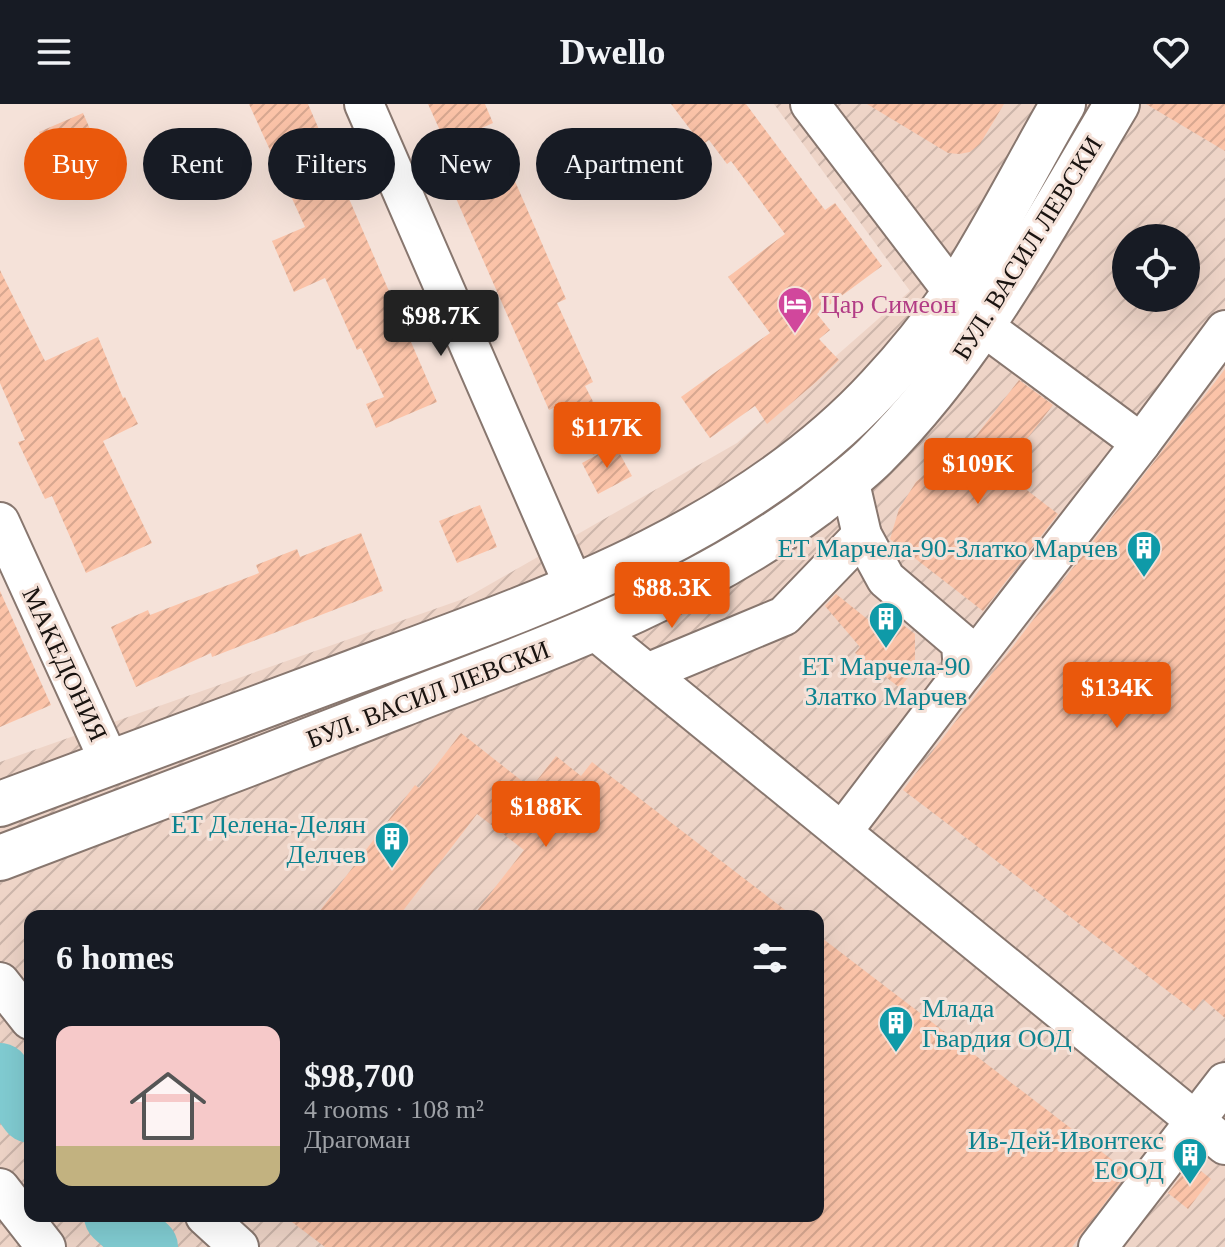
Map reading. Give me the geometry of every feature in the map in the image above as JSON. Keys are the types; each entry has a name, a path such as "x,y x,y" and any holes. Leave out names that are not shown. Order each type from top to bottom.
{"main road":[{"name":"БУЛ. ВАСИЛ ЛЕВСКИ","path":"0,804 443,639 574,586 663,545 711,518 799,459 839,427 878,388 954,293 1063,104"},
{"name":"БУЛ. ВАСИЛ ЛЕВСКИ","path":"0,858 593,629 720,569 781,530 876,456 935,388 983,326 1117,104"}],"street":[{"path":"364,104 574,586"},
{"path":"810,104 954,293"},
{"path":"983,326 1141,443"},
{"path":"842,832 1225,330"},
{"path":"849,479 862,535 886,579 961,643 963,673"},
{"name":"МАКЕДОНИЯ","path":"0,522 110,763"},
{"path":"647,673 784,616 862,535"},
{"path":"593,629 1225,1145"},
{"path":"0,982 24,1012"},
{"path":"1098,1247 1225,1082"},
{"path":"0,1188 24,1219"},
{"path":"27,1222 46,1247"},
{"path":"212,1222 239,1247"}],"shaded area":[{"path":"774,104 1225,104 1225,1247 0,1247 0,762 466,598 737,443 910,291"}],"building":[{"path":"249,104 308,104 318,128 268,128 268,146"},
{"path":"428,104 485,104 493,123 482,128 439,128"},
{"path":"671,104 746,104 825,210 835,203 882,266 817,314 830,330 819,339 839,360 767,424 755,406 710,438 681,397 770,333 728,277 785,234 731,161 727,164 712,144 712,128 689,128"},
{"path":"867,104 1004,104 980,144 970,152 959,154 948,153"},
{"path":"1146,104 1225,104 1225,151"},
{"path":"83,113 90,128 48,128"},
{"path":"520,193 566,299 557,303 593,382 585,386 615,444 593,455 565,403 549,410 457,200 520,200"},
{"path":"293,200 350,200 437,402 376,428 366,404 384,397 361,348 357,350 325,278 294,292 272,241 305,227"},
{"path":"0,270 45,361 98,337 123,398 138,424 103,441 152,543 86,573 52,496 45,499 18,442 25,440 0,383"},
{"name":"ЕТ Марчела-90-Златко Марчев","path":"1225,369 1225,1018 1203,999 1194,1011 903,790"},
{"path":"1019,380 1053,405 1002,471 1058,514 983,611 890,539 899,509 916,482 951,451 976,436"},
{"path":"615,445 632,476 598,494 582,463"},
{"path":"480,505 497,547 457,563 439,521"},
{"path":"361,533 383,591 212,657 211,653 136,687 111,627 148,610 150,615 259,573 256,565 297,549 300,557"},
{"path":"0,591 51,705 0,727"},
{"name":"ЕТ Марчела-90 Златко Марчев","path":"836,594 876,626 886,612 915,634 915,668 900,688 855,653 860,647 825,606"},
{"path":"461,733 531,788 556,756 581,776 592,762 785,910 478,910 524,850 477,814 404,910 321,910 415,785 419,788"},
{"name":"Млада Гвардия ООД","path":"824,940 1128,1172 1072,1247 325,1247 292,1222 824,1222"},
{"name":"Ив-Дей-Ивонтекс ЕООД","path":"1191,1163 1211,1179 1188,1209 1168,1193"}],"waterway":[{"path":"0,1073 24,1105"},
{"path":"121,1222 148,1247"}],"place":[{"name":"Цар Симеон","path":"795,335"},
{"name":"ЕТ Марчела-90-Златко Марчев","path":"1144,579"},
{"name":"ЕТ Марчела-90 Златко Марчев","path":"886,650"},
{"name":"ЕТ Делена-Делян Делчев","path":"392,870"},
{"name":"Млада Гвардия ООД","path":"896,1054"},
{"name":"Ив-Дей-Ивонтекс ЕООД","path":"1190,1186"}]}
